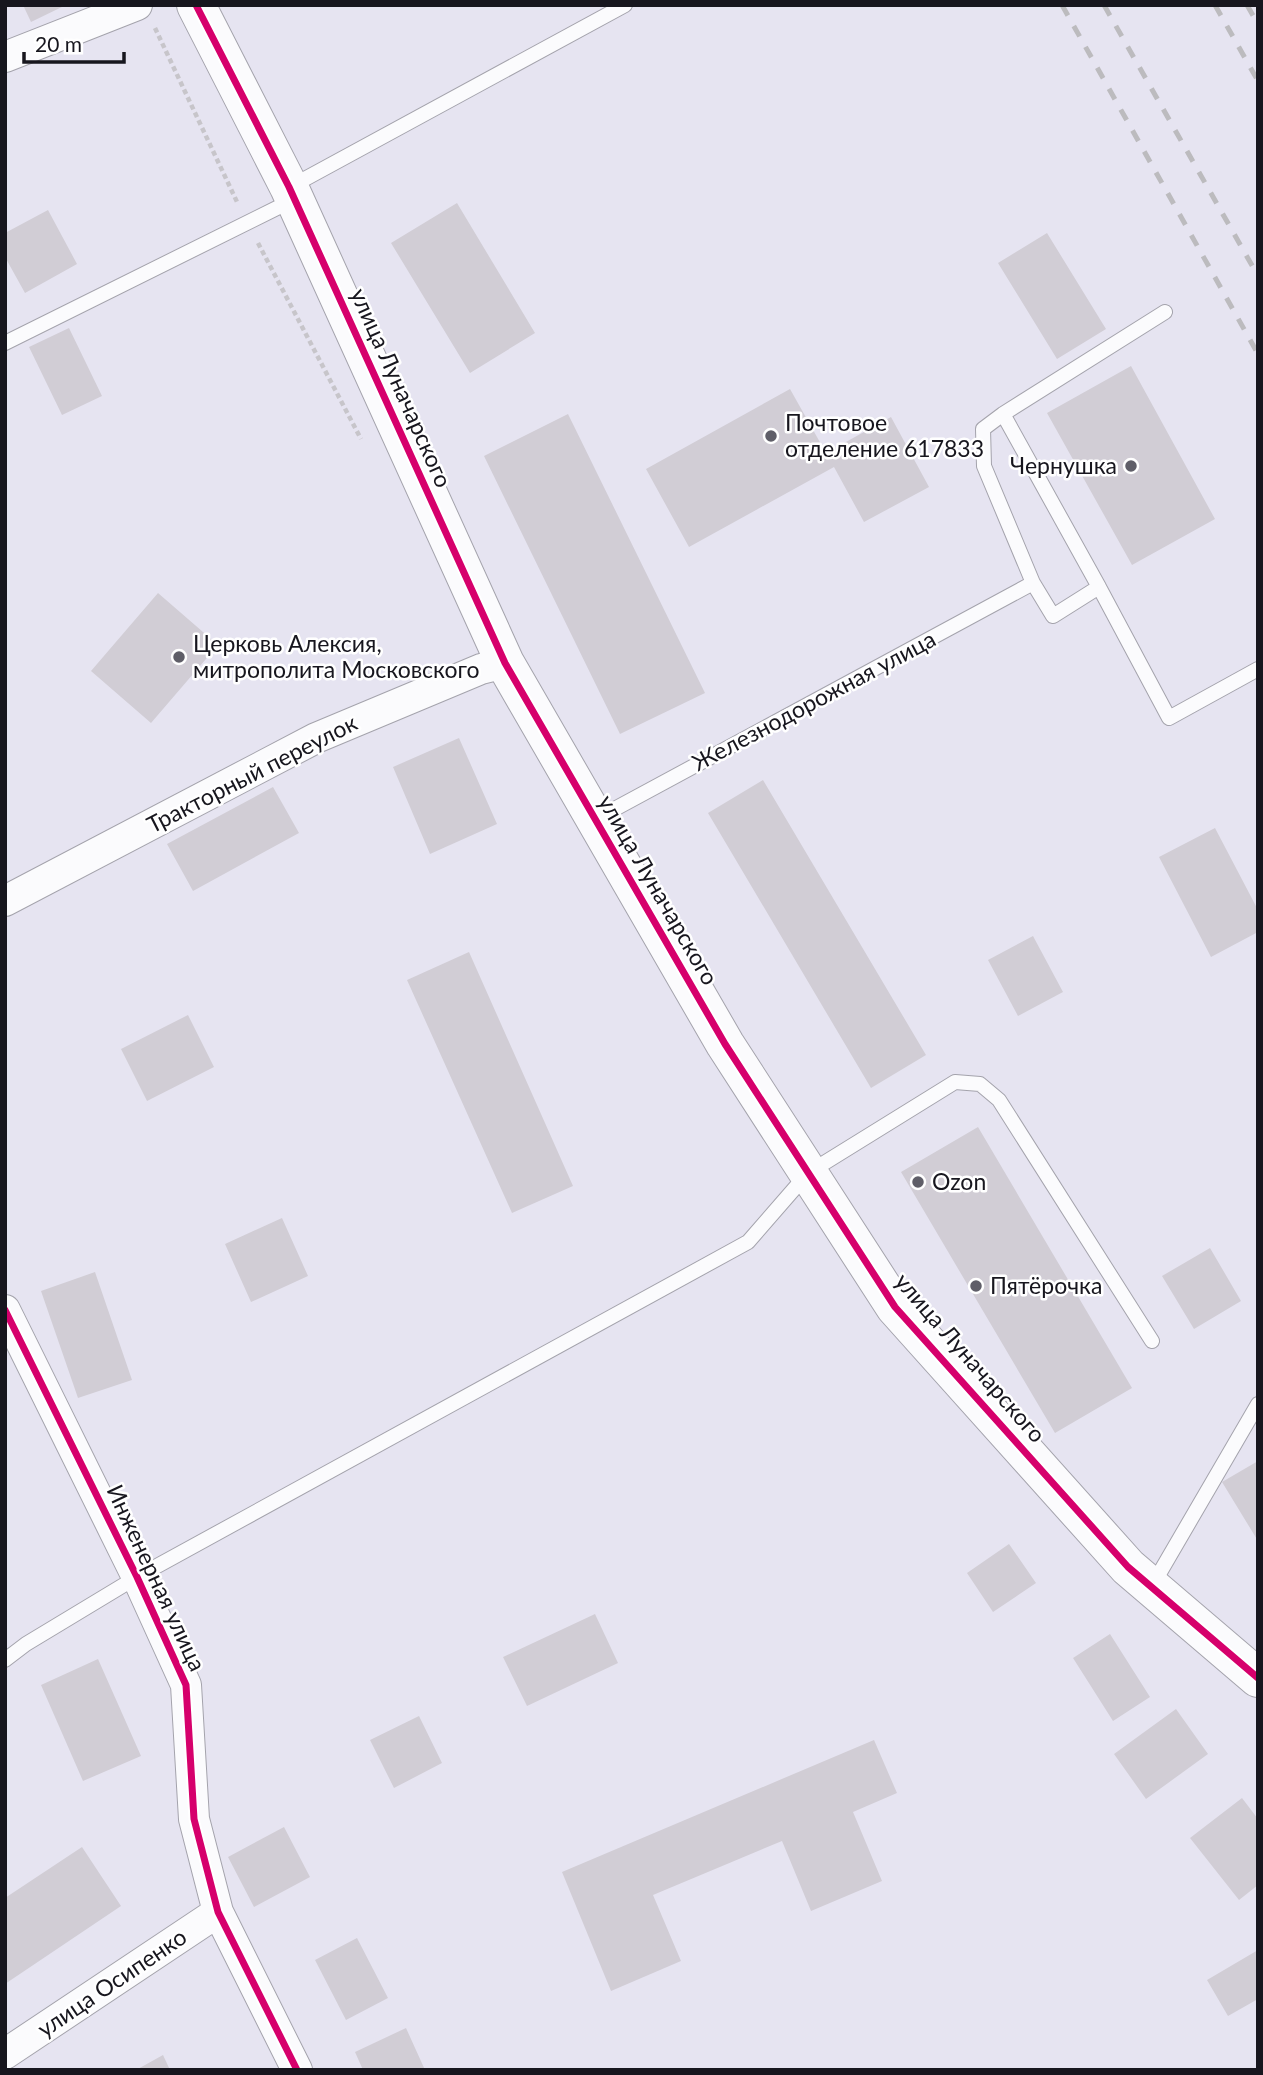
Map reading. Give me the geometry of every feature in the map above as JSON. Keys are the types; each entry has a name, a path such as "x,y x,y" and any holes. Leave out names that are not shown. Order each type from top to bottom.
{"street":[{"name":"улица Луначарского","path":"197,5 291,193 505,663 725,1044 895,1307 1128,1567 1258,1678"},
{"path":"5,57 143,11"},
{"name":"Тракторный переулок","path":"5,901 316,737 481,669 505,663"},
{"name":"Инженерная улица","path":"5,1310 137,1577 186,1685 194,1819 218,1912 297,2070"},
{"name":"улица Осипенко","path":"5,2054 218,1912"}],"lane":[{"path":"5,343 247,223 291,193 625,5"},
{"path":"1099,587 1054,616 1032,583 984,466 983,429 1165,312"},
{"path":"1003,414 1169,718 1258,669"},
{"name":"Железнодорожная улица","path":"595,819 1032,583"},
{"path":"5,1660 26,1644 137,1577 748,1242 808,1173 955,1082 980,1084 999,1100 1152,1341"},
{"path":"1151,1587 1258,1404"}],"path":[{"path":"143,11 247,223 364,446"}],"building":[{"path":"23,5 66,5 31,22"},
{"path":"457,203 535,333 470,373 391,243"},
{"path":"48,210 77,264 25,293 5,257 5,233"},
{"path":"1047,233 1106,329 1057,359 998,263"},
{"path":"69,328 102,396 62,415 29,347"},
{"name":"Чернушка","path":"1131,366 1215,519 1132,565 1047,413"},
{"path":"790,389 826,453 891,417 929,487 864,522 834,467 689,547 646,469"},
{"path":"568,414 705,693 620,734 484,456"},
{"path":"158,593 218,645 151,723 91,671"},
{"path":"459,738 497,824 430,854 393,767"},
{"path":"763,780 926,1055 871,1088 708,813"},
{"path":"273,787 299,833 193,891 167,844"},
{"path":"1215,828 1258,910 1258,932 1211,957 1159,857"},
{"path":"1033,936 1063,992 1018,1016 988,960"},
{"path":"469,952 573,1186 512,1213 407,980"},
{"path":"188,1015 214,1067 147,1101 121,1049"},
{"path":"978,1127 1132,1388 1055,1433 901,1172"},
{"path":"282,1218 308,1276 251,1302 225,1244"},
{"path":"1210,1248 1241,1301 1194,1329 1162,1276"},
{"path":"95,1272 132,1380 78,1398 41,1291"},
{"path":"1258,1461 1258,1541 1222,1482"},
{"path":"1009,1544 1036,1583 993,1612 967,1573"},
{"path":"595,1614 618,1663 527,1706 503,1657"},
{"path":"1110,1634 1150,1697 1113,1721 1073,1658"},
{"path":"98,1659 141,1756 83,1781 41,1685"},
{"path":"1176,1709 1208,1754 1146,1799 1114,1754"},
{"path":"419,1716 442,1763 394,1788 370,1740"},
{"path":"874,1740 897,1793 853,1812 882,1881 811,1911 782,1841 653,1895 681,1961 611,1991 562,1872"},
{"path":"1242,1798 1258,1819 1258,1885 1239,1900 1190,1838"},
{"path":"284,1827 310,1877 254,1907 228,1857"},
{"path":"82,1847 121,1906 5,1984 5,1898"},
{"path":"357,1938 388,1998 346,2020 315,1960"},
{"path":"1258,1950 1258,1999 1228,2016 1207,1980"},
{"path":"406,2028 425,2070 363,2070 355,2052"},
{"path":"163,2055 170,2070 136,2070"}],"railway":[{"path":"1062,5 1258,354"},
{"path":"1104,5 1258,276"},
{"path":"1215,5 1258,81"},
{"path":"1247,5 1258,24"}],"cycle path":[{"path":"196,5 289,187 505,663 725,1044 895,1307 1128,1567 1258,1678"},
{"path":"5,1310 137,1577 186,1685 194,1819 218,1912 297,2070"}],"place":[{"name":"Почтовое отделение 617833","path":"771,436"},
{"name":"Чернушка","path":"1131,466"},
{"name":"Церковь Алексия, митрополита Московского","path":"179,657"},
{"name":"Ozon","path":"918,1182"},
{"name":"Пятёрочка","path":"976,1286"}]}
